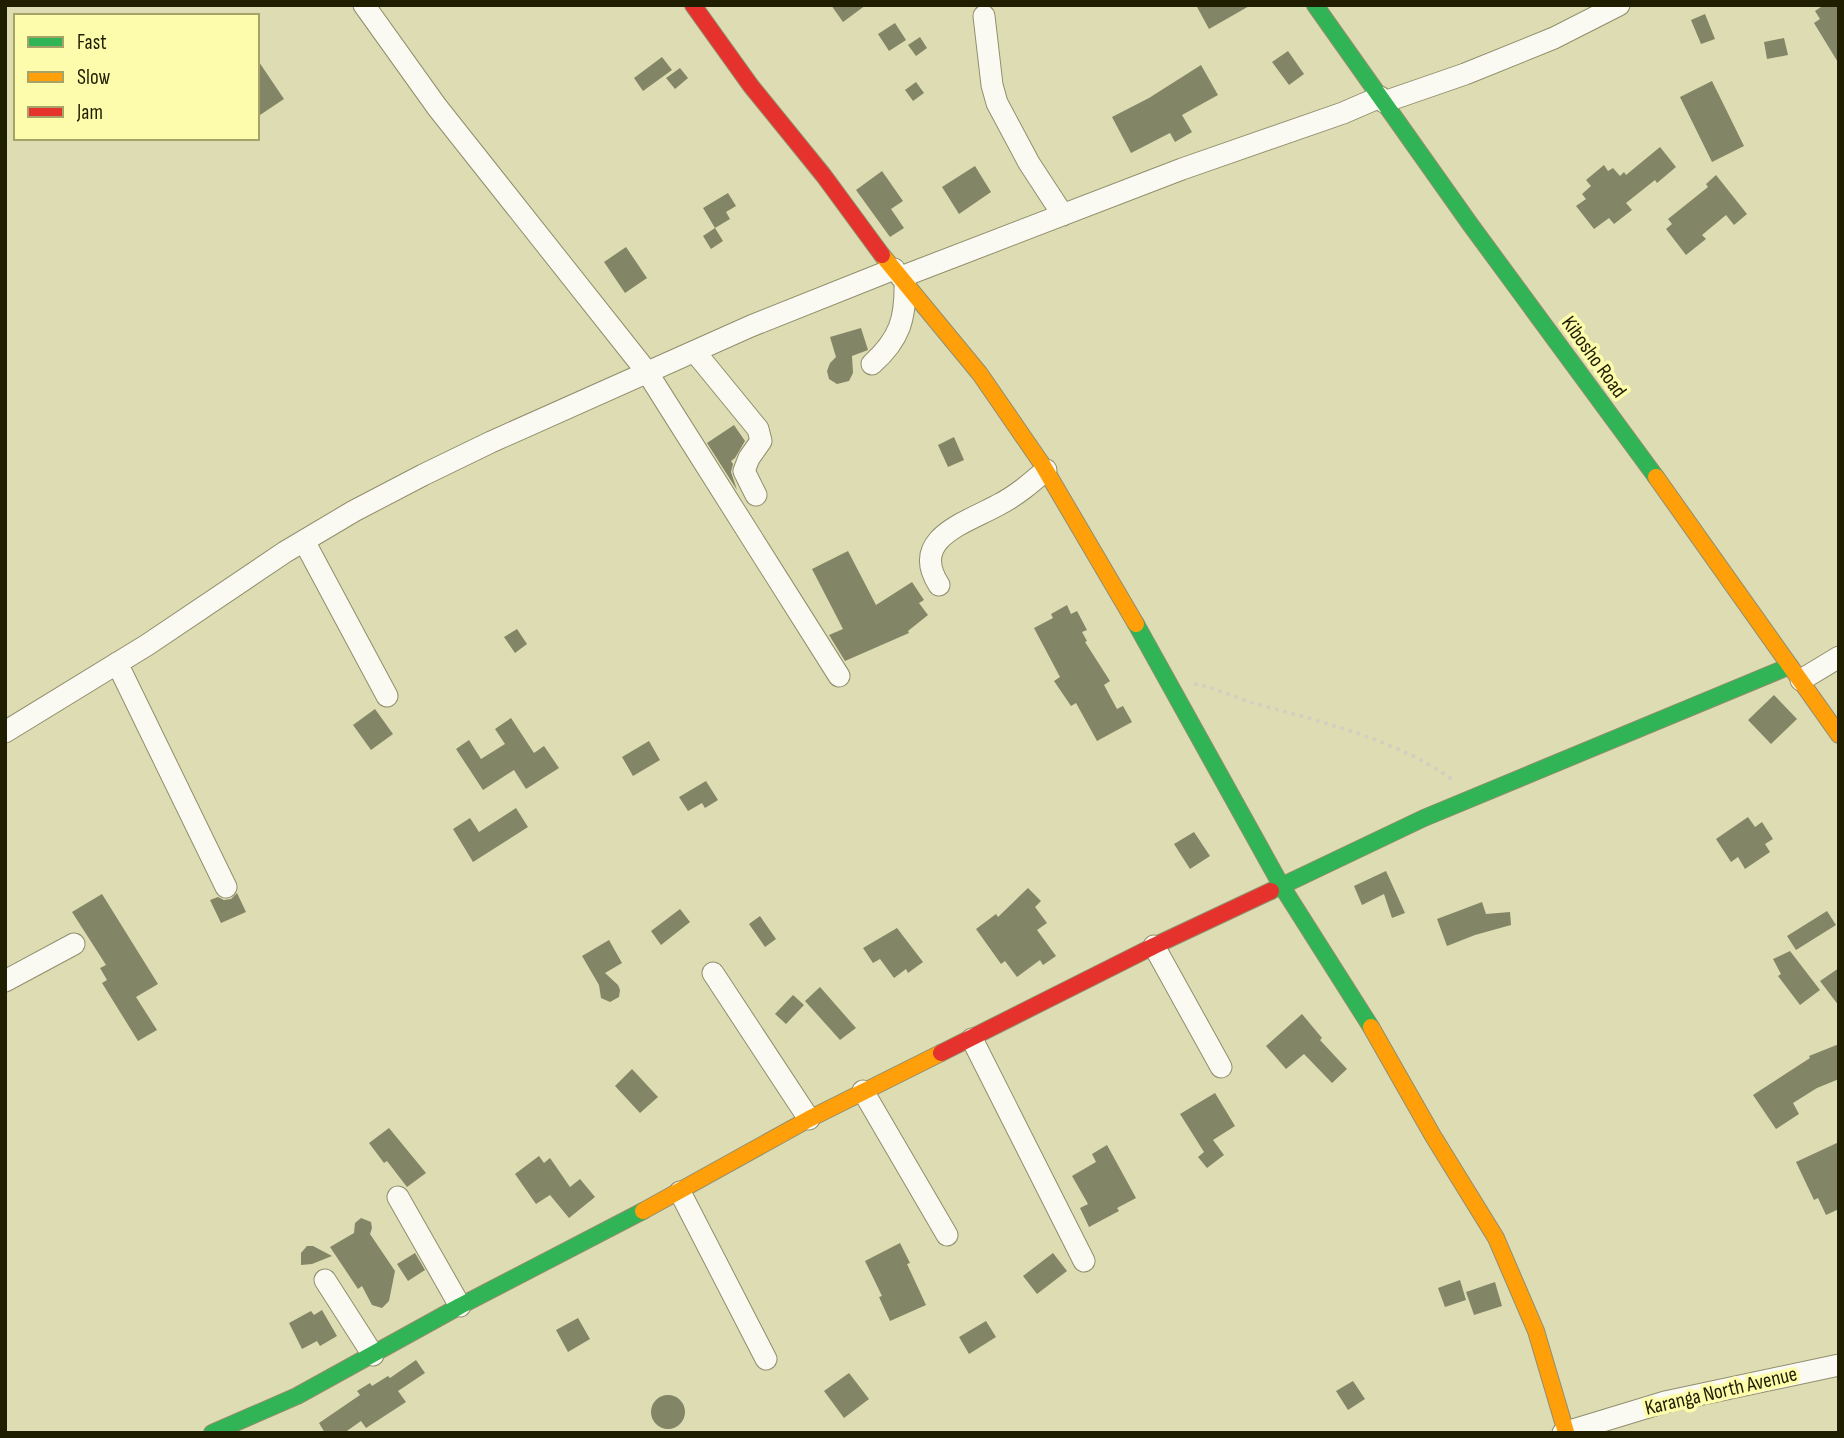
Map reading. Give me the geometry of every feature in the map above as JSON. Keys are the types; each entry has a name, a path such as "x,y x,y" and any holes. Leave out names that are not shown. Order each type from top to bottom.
{"street":[{"path":"364,5 437,107 647,372 839,676"},
{"path":"693,5 751,86 980,374 1046,470 1097,555 1281,885 1367,1020 1433,1136 1496,1238 1536,1331 1564,1432"},
{"name":"Kibosho Road","path":"1315,5 1839,735"},
{"path":"5,733 304,541 423,475 647,372 824,296 900,276 1182,169 1465,74 1554,38 1619,5"},
{"path":"984,16 992,85 997,103 1029,163 1063,215"},
{"path":"872,364 897,336 902,316 900,276"},
{"path":"695,352 758,429 761,441 744,471 756,495"},
{"path":"939,585 929,566 936,543 953,528 1012,497 1046,470"},
{"path":"304,541 387,696"},
{"path":"212,1433 297,1396 460,1306 680,1192 863,1091 1281,885 1475,797 1642,730 1839,657"},
{"path":"117,663 226,887"},
{"path":"5,981 74,944"},
{"path":"1154,946 1220,1067"},
{"path":"713,973 809,1119"},
{"path":"972,1039 1084,1261"},
{"path":"863,1091 947,1235"},
{"path":"680,1192 766,1359"},
{"path":"398,1197 460,1306"},
{"path":"325,1280 373,1355"},
{"name":"Karanga North Avenue","path":"1564,1432 1665,1402 1839,1365"}],"path":[{"path":"1167,681 1215,688 1247,701 1337,727 1422,758 1475,797"}],"building":[{"path":"831,5 866,5 843,22"},
{"path":"1196,5 1251,5 1209,29"},
{"path":"1824,5 1839,5 1839,64 1814,23 1820,19 1815,11"},
{"path":"1705,14 1715,39 1701,44 1691,20"},
{"path":"895,23 906,40 889,51 878,34"},
{"path":"920,37 927,48 916,56 908,45"},
{"path":"1784,38 1788,55 1767,59 1764,42"},
{"path":"1288,51 1304,74 1289,85 1272,62"},
{"path":"662,57 672,70 643,91 634,78"},
{"path":"259,62 284,99 259,116"},
{"path":"1201,65 1218,95 1182,115 1192,132 1175,142 1170,133 1131,153 1112,117 1149,98"},
{"path":"680,68 688,78 675,89 666,78"},
{"path":"1712,81 1744,146 1712,162 1680,97"},
{"path":"916,82 924,93 913,101 905,90"},
{"path":"1660,147 1676,167 1626,203 1632,210 1614,224 1609,218 1594,229 1576,206 1586,199 1582,194 1591,186 1586,180 1604,165 1608,171 1613,168 1620,176 1624,172 1626,175"},
{"path":"975,166 991,192 959,214 942,187"},
{"path":"882,171 903,201 891,209 904,228 890,237 856,190"},
{"path":"1716,175 1747,214 1734,225 1726,215 1702,235 1706,239 1686,255 1666,229 1672,224 1668,219 1708,187 1706,184"},
{"path":"728,193 736,206 726,212 730,219 715,228 703,208"},
{"path":"715,228 723,241 711,249 703,236"},
{"path":"626,247 647,278 625,293 604,262"},
{"path":"861,328 868,350 852,356 853,373 849,381 837,384 829,379 827,371 836,357 830,337"},
{"path":"734,425 745,441 731,461 731,472 737,490 707,443"},
{"path":"954,437 964,460 948,467 938,445"},
{"path":"848,551 876,605 912,582 924,600 919,603 928,615 908,631 909,633 845,661 829,635 843,629 812,569"},
{"path":"1067,605 1071,614 1077,611 1087,630 1082,632 1087,641 1085,642 1110,681 1104,685 1117,709 1123,706 1132,722 1097,741 1076,703 1071,706 1054,681 1060,677 1034,628 1053,618 1051,614"},
{"path":"517,629 527,644 515,653 504,637"},
{"path":"1774,695 1797,719 1771,744 1748,720"},
{"path":"375,709 393,734 371,750 353,725"},
{"path":"511,718 534,753 544,746 559,768 526,789 514,770 483,790 456,749 469,740 481,759 505,744 495,729"},
{"path":"649,741 660,760 633,776 622,757"},
{"path":"706,781 718,800 705,808 702,803 688,811 679,797"},
{"path":"516,808 528,827 473,862 453,829 470,818 479,832"},
{"path":"1748,817 1755,827 1762,822 1773,839 1765,844 1770,852 1745,869 1738,857 1731,862 1716,839"},
{"path":"1194,832 1210,856 1190,869 1174,844"},
{"path":"1386,871 1405,913 1392,918 1384,894 1362,905 1354,886"},
{"path":"1028,888 1041,901 1035,907 1047,923 1037,930 1056,956 1043,965 1040,960 1017,977 1005,961 1001,964 976,929 996,914 998,917"},
{"path":"237,893 246,912 221,923 210,900 218,897 231,899"},
{"path":"102,894 158,984 136,997 157,1030 138,1041 102,983 107,980 100,968 106,965 72,912"},
{"path":"1482,902 1486,914 1510,912 1511,925 1447,946 1437,919"},
{"path":"680,909 690,922 661,945 651,931"},
{"path":"1827,911 1836,925 1796,950 1787,936"},
{"path":"760,916 776,939 765,947 749,924"},
{"path":"897,928 923,962 908,973 906,969 894,978 880,959 873,963 863,948"},
{"path":"609,940 622,963 605,973 620,990 619,997 610,1002 601,998 599,985 582,956"},
{"path":"1790,951 1820,990 1800,1005 1778,976 1781,974 1773,959"},
{"path":"1839,968 1839,1006 1820,981"},
{"path":"820,987 856,1028 840,1040 805,1001"},
{"path":"793,995 804,1005 786,1024 775,1014"},
{"path":"1302,1014 1322,1038 1320,1040 1347,1069 1332,1083 1304,1054 1286,1069 1266,1046"},
{"path":"1839,1044 1839,1079 1817,1088 1793,1103 1799,1114 1776,1129 1753,1095 1810,1058 1809,1056"},
{"path":"632,1069 658,1097 640,1113 615,1086"},
{"path":"1215,1093 1235,1126 1213,1140 1224,1155 1207,1168 1198,1157 1204,1152 1180,1114"},
{"path":"389,1128 426,1173 407,1187 369,1143"},
{"path":"1839,1142 1839,1209 1826,1215 1818,1198 1814,1200 1796,1162"},
{"path":"1107,1145 1136,1198 1117,1208 1119,1211 1089,1227 1080,1208 1088,1204 1072,1176 1096,1162 1092,1154"},
{"path":"539,1156 544,1163 550,1158 570,1187 580,1179 595,1197 569,1218 550,1195 536,1204 515,1174"},
{"path":"361,1218 371,1222 370,1234 395,1271 389,1301 382,1308 372,1305 362,1286 358,1289 330,1247 354,1233 355,1223"},
{"path":"900,1243 926,1305 890,1321 879,1297 882,1296 865,1261"},
{"path":"307,1246 313,1246 332,1256 312,1264 301,1265 301,1253"},
{"path":"415,1253 425,1270 408,1281 397,1264"},
{"path":"1053,1253 1067,1271 1037,1294 1023,1276"},
{"path":"1460,1280 1466,1300 1445,1307 1438,1288"},
{"path":"1495,1282 1502,1306 1474,1315 1466,1292"},
{"path":"322,1310 337,1336 320,1346 317,1341 302,1349 289,1323 311,1311 314,1315"},
{"path":"578,1318 590,1339 568,1352 556,1330"},
{"path":"986,1321 996,1337 969,1354 959,1337"},
{"path":"416,1360 425,1373 398,1391 406,1402 366,1428 361,1421 344,1433 325,1433 319,1423 360,1395 357,1391 370,1383 372,1386 388,1376 390,1378"},
{"path":"849,1373 869,1399 844,1418 824,1391"},
{"path":"1353,1381 1365,1399 1348,1410 1336,1391"},
{"path":"668,1395 680,1400 685,1412 680,1424 668,1429 656,1424 651,1412 656,1400"}],"traffic: fast":[{"path":"1315,5 1470,224 1656,477"},
{"path":"1136,624 1281,885 1371,1027"},
{"path":"1271,891 1424,818 1790,666"},
{"path":"212,1433 297,1396 460,1306 643,1211"}],"traffic: slow":[{"path":"882,255 980,374 1042,464 1136,624"},
{"path":"1656,477 1839,735"},
{"path":"1371,1027 1433,1136 1496,1238 1536,1331 1566,1432"},
{"path":"643,1211 809,1119 941,1053"}],"traffic: jam":[{"path":"693,5 751,86 824,176 882,255"},
{"path":"941,1053 1154,946 1271,891"}]}
